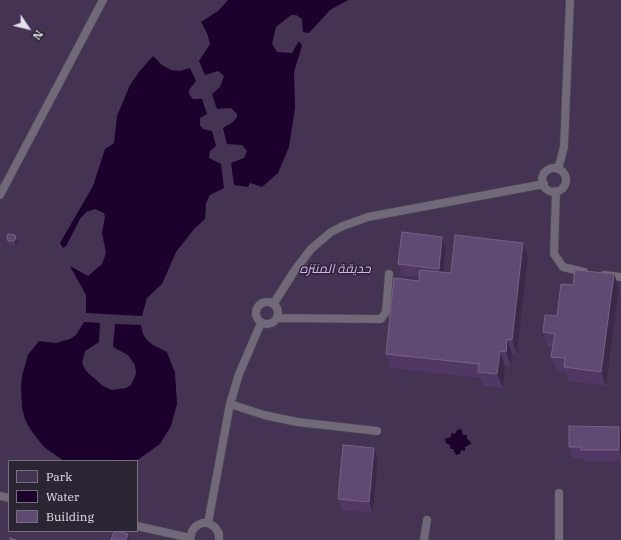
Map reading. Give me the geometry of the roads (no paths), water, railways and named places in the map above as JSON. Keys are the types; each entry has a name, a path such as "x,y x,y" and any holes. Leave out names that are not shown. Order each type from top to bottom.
{"lane":[{"path":"0,195 103,0"},
{"path":"558,169 564,147 570,0"},
{"path":"550,169 558,169 565,174 566,179 563,187 556,191 548,190 544,184 544,176 550,169"},
{"path":"274,303 295,270 311,249 331,232 343,226 368,217 544,184"},
{"path":"556,191 553,249 562,267 621,277"},
{"path":"261,323 272,323 278,318 381,319 386,312 389,274"},
{"path":"261,323 256,314 258,306 266,302 274,303"},
{"path":"274,303 279,313 278,318"},
{"path":"208,523 230,404 244,362 261,323"},
{"path":"230,404 264,415 297,422 377,431"},
{"path":"559,540 560,493"},
{"path":"424,540 427,520"},
{"path":"138,526 190,539 192,531 196,526 202,523 208,523 215,527 219,534 219,540"}],"water":[{"path":"228,0 348,0 330,10 309,33 303,32 302,19 296,15 291,15 276,27 272,44 277,52 292,53 299,41 302,46 294,72 295,108 289,147 278,173 262,187 250,183 248,187 234,185 231,163 244,158 247,151 242,145 227,144 223,128 233,122 237,117 237,114 231,108 217,109 212,94 220,87 224,76 218,71 205,75 199,61 210,44 207,33 201,22 218,11"},
{"path":"153,56 162,65 171,70 180,71 190,68 196,81 189,90 189,94 193,99 202,99 207,114 200,118 200,125 203,129 212,131 216,146 210,151 209,158 221,164 224,188 210,195 206,203 205,219 194,229 176,252 162,284 147,298 142,316 86,313 86,295 70,266 88,276 102,264 106,253 102,233 105,217 104,213 95,209 86,212 80,219 66,246 63,248 60,243 93,186 105,149 114,143 117,116 130,85"},
{"path":"84,322 100,323 99,342 85,351 82,363 86,371 103,386 112,390 126,388 131,385 136,374 135,365 128,355 113,347 115,324 141,325 143,334 147,340 153,345 167,352 175,373 177,404 171,426 160,444 137,460 63,460 44,447 30,429 25,419 22,408 21,386 22,376 28,355 39,341 56,343 70,339 76,335"},
{"path":"461,429 463,435 467,435 467,439 471,444 465,447 465,451 461,450 460,454 456,455 453,449 450,449 450,445 446,443 445,439 451,437 451,433 455,434 457,430"}],"park label":[{"name":"حديقة المنتزه","path":"335,269"}]}
